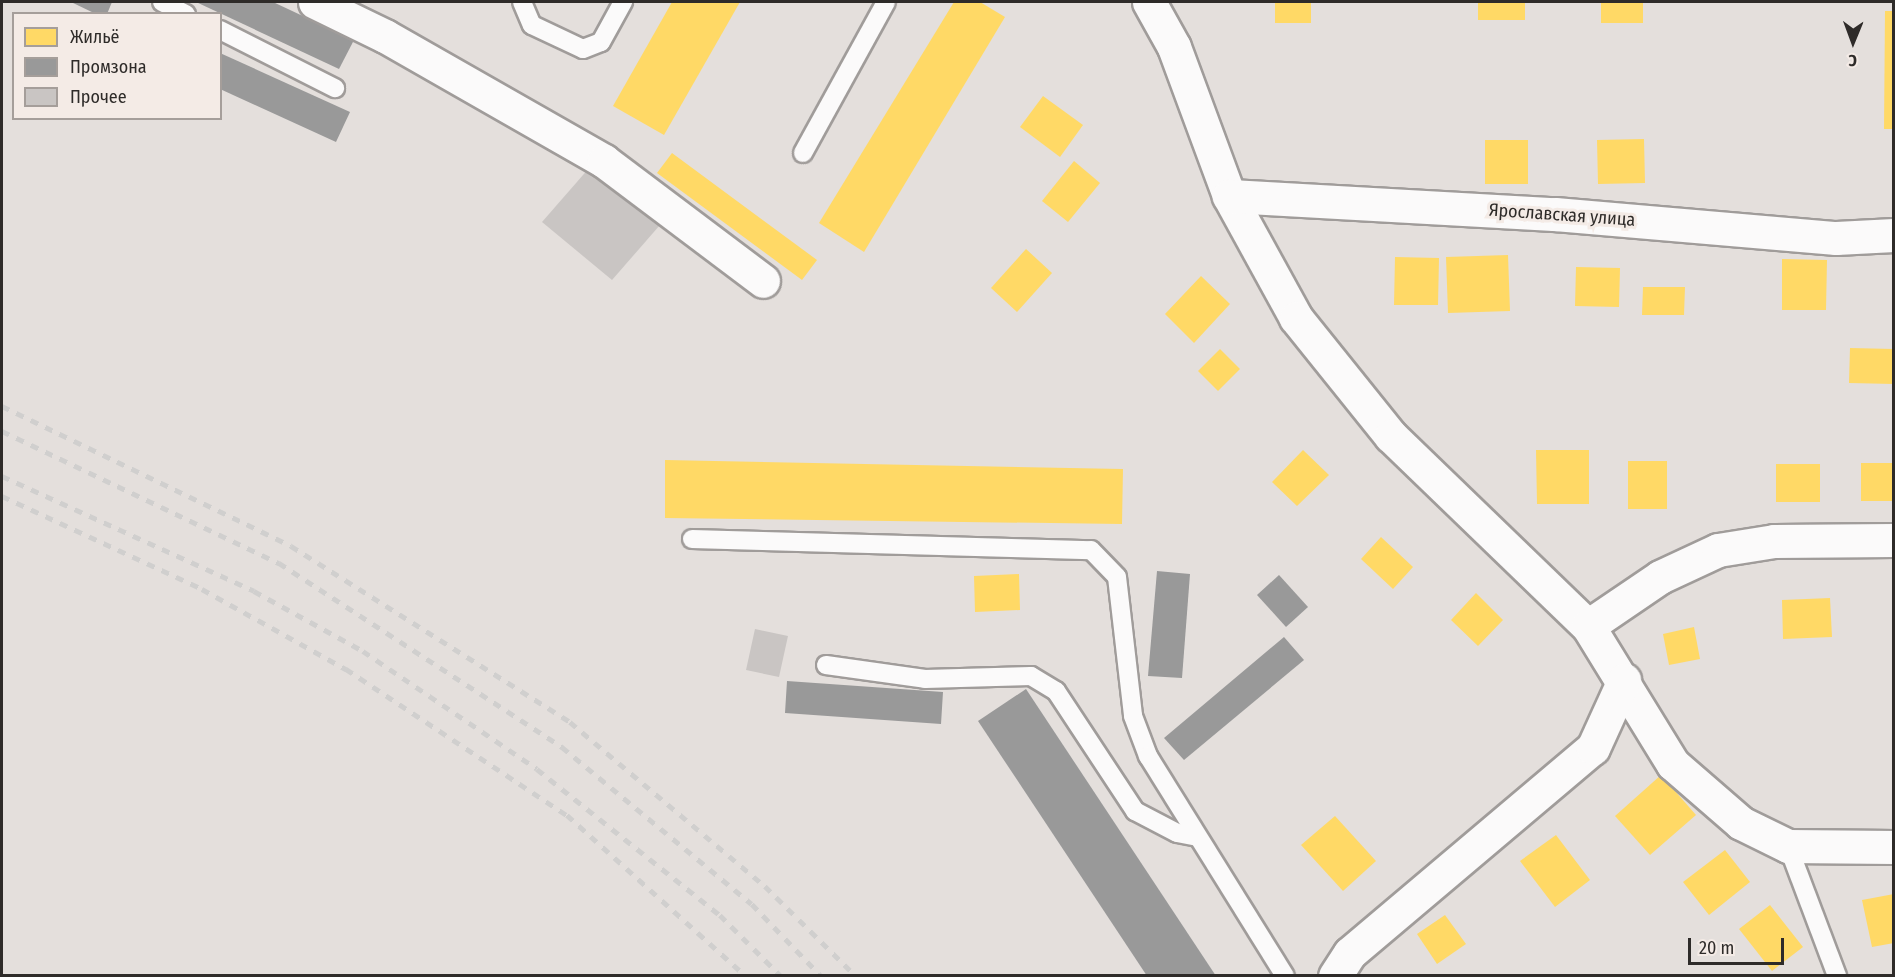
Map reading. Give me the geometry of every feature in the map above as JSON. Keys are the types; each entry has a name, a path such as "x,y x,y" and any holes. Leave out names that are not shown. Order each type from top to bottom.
{"street":[{"path":"315,2 385,36 604,161 763,281"},
{"path":"1149,2 1174,47 1229,196 1296,318 1391,436 1588,626 1624,680 1673,764 1742,823 1788,846 1893,847"},
{"name":"Ярославская улица","path":"1229,196 1555,213 1836,238 1893,235"},
{"path":"1588,626 1660,577 1718,550 1774,542 1893,540"},
{"path":"1335,975 1350,952 1593,748 1624,680"}],"lane":[{"path":"162,2 182,12"},
{"path":"522,2 532,25 583,49 601,42 623,2"},
{"path":"802,153 886,2"},
{"path":"222,31 336,88"},
{"path":"692,539 1091,550 1117,577 1132,716 1148,756 1285,975"},
{"path":"826,665 925,679 1031,676 1056,691 1135,811 1177,833 1198,837"},
{"path":"1788,846 1837,975"}],"building: Жильё":[{"path":"672,2 740,2 664,135 613,106"},
{"path":"954,2 980,2 1005,17 864,252 819,223"},
{"path":"1275,2 1311,2 1311,23 1275,23"},
{"path":"1478,2 1525,2 1525,20 1478,20"},
{"path":"1601,2 1643,2 1643,23 1601,23"},
{"path":"1885,11 1894,11 1894,129 1884,129"},
{"path":"1043,96 1083,125 1060,157 1020,127"},
{"path":"1644,139 1645,183 1598,184 1597,140"},
{"path":"1485,140 1528,140 1528,184 1485,184"},
{"path":"672,153 817,260 802,280 657,173"},
{"path":"1074,161 1100,183 1068,222 1042,201"},
{"path":"1026,249 1052,273 1017,312 991,288"},
{"path":"1508,255 1510,311 1448,313 1446,257"},
{"path":"1395,257 1439,258 1438,305 1394,305"},
{"path":"1782,259 1827,260 1826,310 1782,310"},
{"path":"1576,267 1620,268 1619,307 1575,306"},
{"path":"1201,276 1230,304 1194,343 1165,314"},
{"path":"1643,287 1685,287 1684,315 1642,315"},
{"path":"1850,348 1894,349 1894,384 1849,383"},
{"path":"1220,349 1240,369 1218,391 1198,371"},
{"path":"1303,450 1329,475 1297,506 1272,482"},
{"path":"1536,450 1589,450 1589,504 1537,504"},
{"path":"665,460 1123,469 1122,524 665,518"},
{"path":"1628,461 1667,461 1667,509 1628,509"},
{"path":"1861,463 1894,463 1894,501 1861,501"},
{"path":"1776,464 1820,464 1820,502 1776,502"},
{"path":"1381,537 1413,567 1393,589 1361,559"},
{"path":"1019,574 1020,610 975,612 974,576"},
{"path":"1476,593 1503,620 1478,646 1451,620"},
{"path":"1830,598 1832,637 1783,639 1782,600"},
{"path":"1694,627 1700,659 1669,665 1663,634"},
{"path":"1661,775 1696,815 1650,855 1615,816"},
{"path":"1335,816 1376,861 1343,891 1301,845"},
{"path":"1556,835 1590,880 1555,907 1520,861"},
{"path":"1725,850 1750,882 1709,915 1683,882"},
{"path":"1894,894 1894,943 1872,947 1862,900"},
{"path":"1770,905 1803,947 1772,971 1739,929"},
{"path":"1445,915 1466,944 1437,964 1417,934"}],"building: Промзона":[{"path":"71,2 112,2 108,12 92,12"},
{"path":"196,2 273,2 354,40 339,69 222,14 222,12"},
{"path":"222,54 350,112 336,142 222,90"},
{"path":"1157,571 1190,574 1182,678 1148,676"},
{"path":"1279,575 1308,607 1286,627 1257,595"},
{"path":"1284,637 1304,660 1184,760 1164,738"},
{"path":"787,681 943,692 941,724 785,713"},
{"path":"1026,689 1216,976 1147,976 978,721"}],"building: Прочее":[{"path":"590,167 660,225 612,280 542,222"},
{"path":"755,629 788,636 779,677 746,670"}],"railway":[{"path":"2,406 291,546 570,722 765,886 856,976"},
{"path":"2,431 279,563 562,747 752,904 821,976"},
{"path":"2,476 254,591 363,651 537,769 720,915 781,976"},
{"path":"2,496 202,589 346,669 567,815 746,976"}]}
